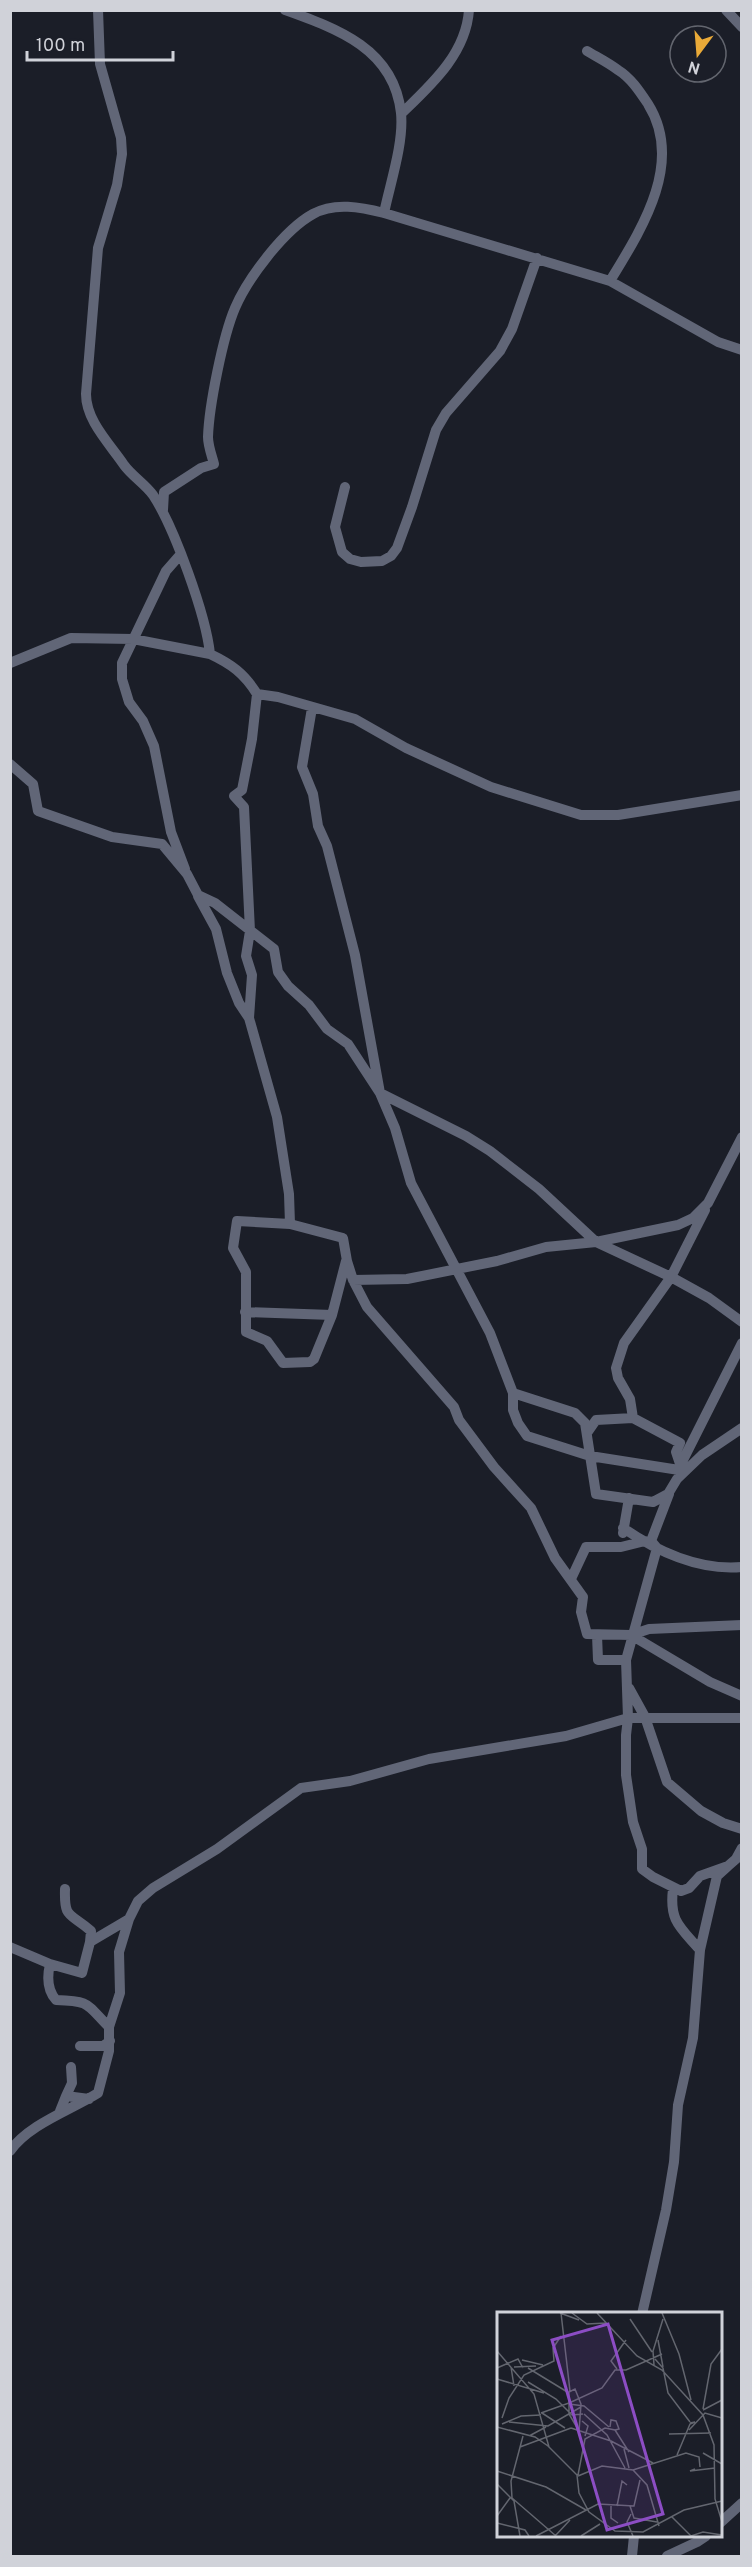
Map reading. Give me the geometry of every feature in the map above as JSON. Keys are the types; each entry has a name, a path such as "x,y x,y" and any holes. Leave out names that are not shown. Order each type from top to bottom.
{"street":[{"path":"98,10 100,64 121,138 122,154 117,185 98,248 86,403 91,418 120,456 124,466 148,489 163,513 197,604 210,654"},
{"path":"285,10 354,39 377,57 393,82 401,114 398,149 384,213"},
{"path":"401,114 431,85 451,61 468,28 469,10"},
{"path":"726,10 741,27"},
{"path":"587,51 620,71 640,91 655,115 662,139 662,166 657,189 637,237 610,281"},
{"path":"163,513 164,492 201,468 214,464 208,439 221,360 235,309 250,281 283,239 314,213 331,208 358,207 384,213 610,281 718,342 741,350"},
{"path":"345,487 335,527 342,552 350,559 362,562 382,561 392,556 412,507 436,429 453,405 500,351 512,329 537,258"},
{"path":"180,555 166,571 133,639 122,663 122,679 129,702 143,721 154,746 171,832 187,874 216,929 227,973 239,1003 249,1018 277,1117 289,1194 290,1224"},
{"path":"10,663 71,638 133,639 210,654 242,672 257,694 252,739 242,790 234,796 244,807 250,931 246,956 252,975 249,1018"},
{"path":"257,694 278,697 355,719 406,748 491,787 581,816 618,815 741,795"},
{"path":"312,708 302,767 313,794 318,826 327,846 355,955 380,1093"},
{"path":"10,764 33,784 39,811 112,837 162,844 177,865 187,874"},
{"path":"198,896 215,903 274,949 278,972 283,979 309,1005 327,1029 348,1044 380,1093 395,1128 411,1183 490,1333 513,1393 513,1410 527,1436 590,1456 679,1471"},
{"path":"380,1093 466,1136 490,1151 538,1189 596,1242 671,1277 709,1298 741,1322"},
{"path":"633,1418 630,1399 618,1378 616,1368 624,1343 671,1277 741,1137"},
{"path":"353,1280 407,1279 497,1261 546,1247 596,1242 678,1225 693,1218 708,1203"},
{"path":"346,1260 332,1315 312,1361 286,1364 280,1361 267,1341 246,1332 246,1272 233,1248 237,1221 290,1224 343,1238 346,1260 367,1307 454,1407 459,1420 494,1467 531,1508 555,1558 583,1596 581,1612 587,1634 631,1635 650,1629 741,1625"},
{"path":"245,1312 332,1315"},
{"path":"513,1393 574,1413 585,1423 596,1494 654,1502 668,1494 741,1343"},
{"path":"587,1433 596,1420 633,1418 680,1443 676,1452 679,1471"},
{"path":"728,1866 700,1876 689,1888 681,1891 673,1889 642,1869 642,1849 633,1822 626,1775 628,1718 626,1660 650,1543 664,1503 679,1471 741,1428"},
{"path":"625,1545 623,1528 629,1498"},
{"path":"623,1528 668,1554 699,1565 713,1568 741,1567"},
{"path":"571,1579 584,1548 650,1543"},
{"path":"597,1635 598,1660 626,1660"},
{"path":"631,1635 702,1678 741,1696"},
{"path":"627,1684 645,1717 667,1782 700,1811 741,1829"},
{"path":"10,2151 60,2111 98,2093 110,2027 120,1993 119,1952 129,1919 138,1901 153,1888 217,1849 301,1788 350,1782 429,1759 566,1736 628,1718 741,1718"},
{"path":"642,2312 666,2210 674,2162 678,2105 693,2038 700,1950 717,1876 740,1852 741,1848"},
{"path":"65,1889 64,1908 67,1913 91,1937 103,1936 115,1941 119,1952"},
{"path":"673,1889 671,1907 674,1920 700,1950"},
{"path":"103,1936 129,1919"},
{"path":"10,1947 50,1964 82,1973 91,1937"},
{"path":"50,1964 47,1977 51,1995 56,2000 81,2001 110,2027"},
{"path":"80,2046 107,2046"},
{"path":"60,2111 72,2083 71,2067"},
{"path":"72,2083 84,2098"},
{"path":"66,2096 84,2098"},
{"path":"722,2521 741,2503"},
{"path":"632,2556 633,2537"},
{"path":"667,2556 703,2537"}]}
